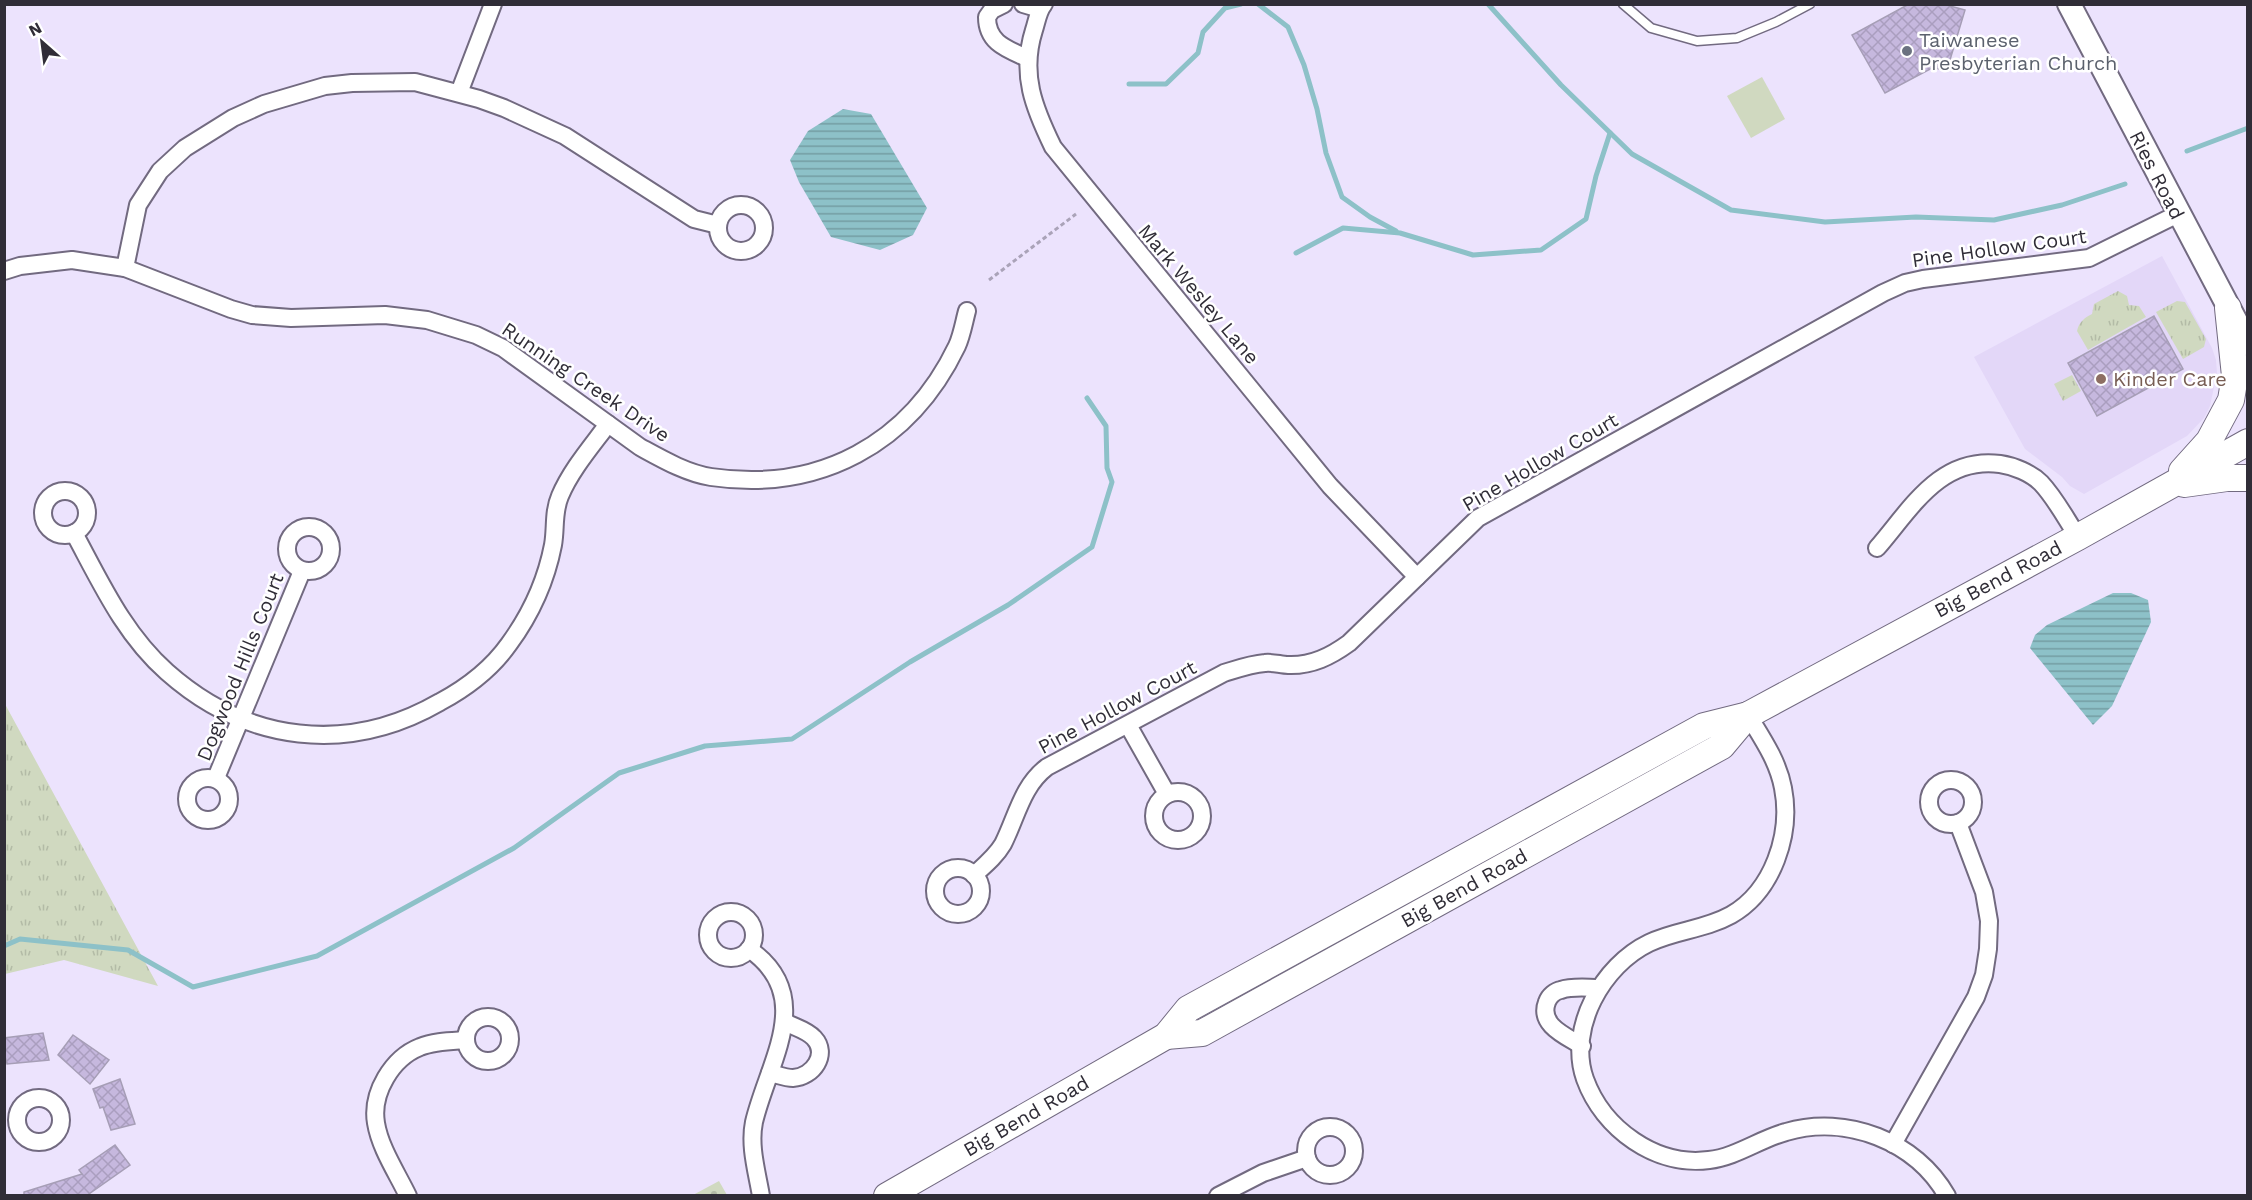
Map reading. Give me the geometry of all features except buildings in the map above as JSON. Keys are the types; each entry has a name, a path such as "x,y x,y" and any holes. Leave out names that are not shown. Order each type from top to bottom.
{"main road":[{"path":"2228,308 2247,327"},
{"path":"2169,486 2209,441 2231,400 2235,376 2228,308"},
{"name":"Big Bend Road","path":"887,1196 1166,1036 1188,1009 1704,726 1748,715 2078,537 2247,442"},
{"path":"2169,486 2227,478 2247,478"}],"street":[{"path":"459,93 493,4"},
{"path":"1004,4 992,10 987,17 990,34 996,42 1028,58"},
{"path":"1023,4 1042,7"},
{"name":"Ries Road","path":"2069,4 2247,344"},
{"name":"Mark Wesley Lane","path":"1042,7 1028,58 1027,72 1036,109 1053,147 1067,167 1330,486 1417,577"},
{"path":"125,268 138,205 160,171 185,148 233,118 296,93 352,82 415,82 504,108 565,135 694,219 718,225"},
{"name":"Pine Hollow Court","path":"974,875 994,857 1025,791 1034,776 1047,767 1224,673 1267,662 1290,665 1313,663 1332,655 1349,643 1478,518 1883,293 1905,283 1923,279 2089,258 2178,214"},
{"name":"Running Creek Drive","path":"4,271 20,266 72,260 125,268 252,315 291,318 385,315 427,320 468,333 503,348 640,447 662,459 711,477 783,478 831,468 863,452 908,416 937,382 958,344 967,311"},
{"path":"74,533 114,608 130,632 166,672 204,701 242,718 286,732 349,735 375,730 403,721 461,691 508,646 542,585 554,542 554,519 559,497 574,471 608,424"},
{"path":"1877,548 1938,479 1964,466 1986,463 2008,465 2040,482 2078,537"},
{"name":"Dogwood Hills Court","path":"216,778 302,571"},
{"path":"1748,715 1771,755 1783,788 1784,834 1778,855 1768,877 1755,896 1733,914 1708,927 1650,942 1626,957 1599,988 1584,1022 1581,1059 1585,1079 1602,1112 1629,1138 1653,1152 1683,1161 1710,1160 1734,1153 1785,1132 1810,1126 1849,1128 1868,1132 1893,1144 1917,1160 1938,1179 1947,1196"},
{"path":"1128,725 1167,794"},
{"path":"1893,1144 1976,997 1984,975 1989,921 1984,892 1958,823"},
{"path":"749,949 769,966 779,981 784,1002 785,1022 754,1123 752,1149 760,1196"},
{"path":"1582,1046 1552,1027 1547,1020 1546,1005 1549,998 1560,990 1599,988"},
{"path":"770,1073 791,1078 799,1077 809,1073 820,1057 817,1041 812,1035 785,1022"},
{"path":"408,1196 382,1143 376,1122 377,1099 386,1076 400,1060 418,1047 466,1040"},
{"path":"1218,1196 1263,1173 1307,1158"}],"lane":[{"path":"1623,4 1651,28 1697,40 1737,38 1776,22 1810,4"}],"path":[{"path":"989,280 1076,214"}],"shaded area":[{"path":"843,109 871,114 927,208 913,235 880,250 831,237 799,182 790,160 808,131"},
{"name":"Kinder Care","path":"2162,256 2212,348 2216,360 2217,373 2210,406 2204,418 2187,436 2084,494 2070,486 2062,477 2025,449 1974,357"},
{"path":"2113,593 2131,593 2148,600 2151,622 2112,706 2093,725 2030,648 2035,635 2047,625"}],"green space":[{"path":"1762,77 1785,119 1751,138 1727,96"},
{"path":"2118,291 2127,296 2129,305 2139,306 2146,317 2088,350 2077,331 2079,325 2092,314 2094,304"},
{"path":"2177,301 2185,302 2206,339 2204,347 2183,359 2156,312"},
{"path":"2072,375 2081,391 2063,401 2054,384"},
{"path":"4,704 158,986 64,960 5,974"},
{"path":"719,1181 727,1195 693,1195"}],"waterway":[{"path":"1129,84 1166,84 1198,53 1203,32 1225,8 1241,4"},
{"path":"1258,4 1288,27 1304,65 1317,109 1326,153 1342,197 1370,217 1396,231"},
{"path":"1488,4 1561,85 1632,154 1731,210 1825,222 1916,217 1994,220 2062,205 2125,184"},
{"path":"2187,151 2248,128"},
{"path":"1296,253 1343,228 1400,233 1473,255 1541,250 1586,219 1596,176 1610,133"},
{"path":"4,946 20,939 128,950 193,987 317,956 514,848 619,773 705,746 792,739 910,662 1008,605 1092,547 1112,482 1107,468 1106,426 1087,398"}],"place":[{"name":"Taiwanese Presbyterian Church","path":"1907,51"},
{"name":"Kinder Care","path":"2101,379"}]}
